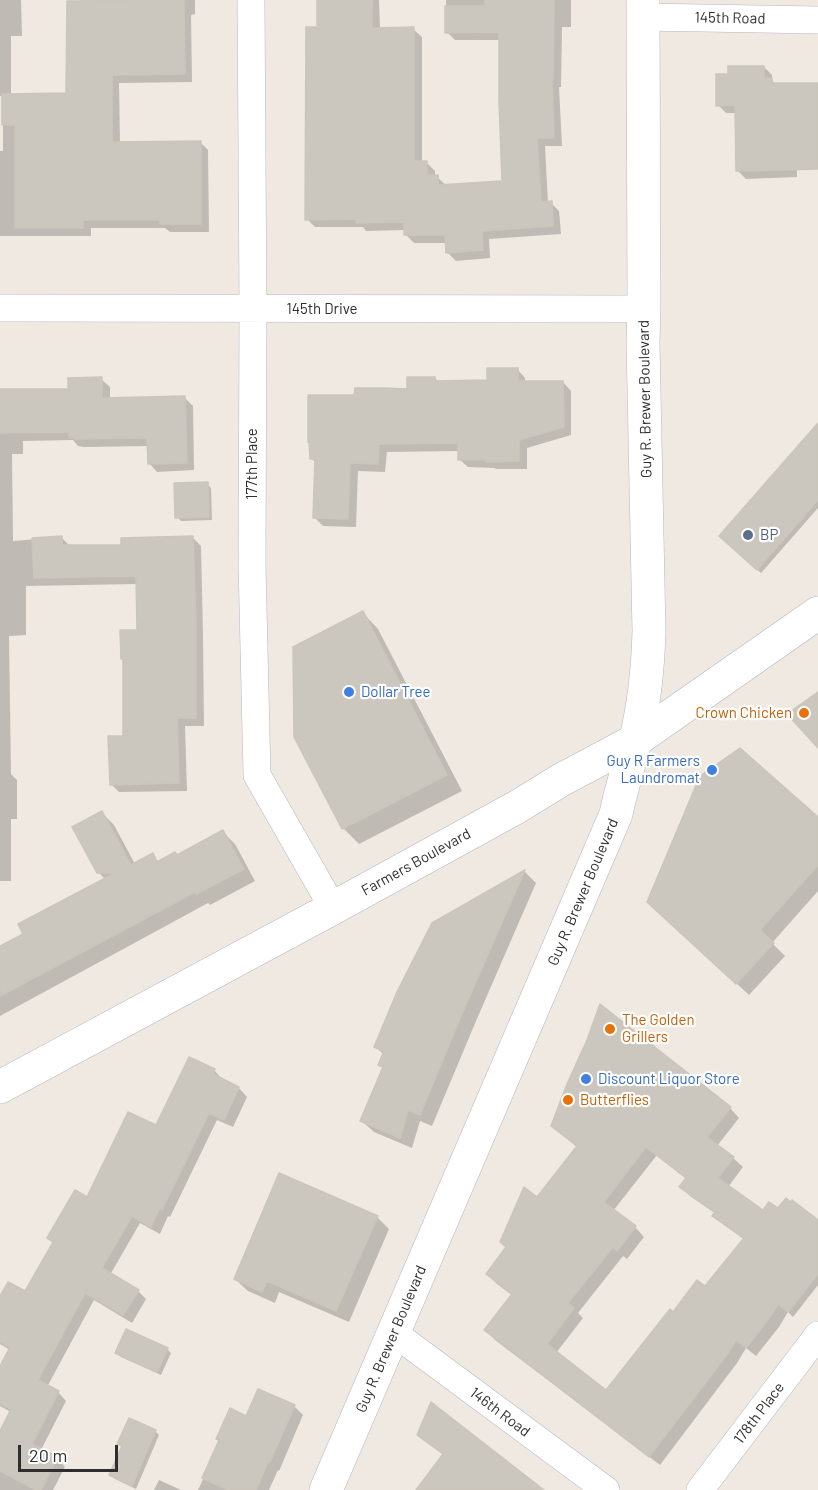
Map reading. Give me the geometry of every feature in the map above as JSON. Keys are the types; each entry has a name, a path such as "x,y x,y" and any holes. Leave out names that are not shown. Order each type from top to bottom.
{"main road":[{"name":"Guy R. Brewer Boulevard","path":"326,1490 616,814 636,740 648,658 649,631 643,342 643,9"},
{"name":"Farmers Boulevard","path":"0,1087 333,908 636,740 818,613"}],"street":[{"name":"177th Place","path":"251,0 252,564 257,775 333,908"},
{"name":"145th Road","path":"643,9 818,20"},
{"name":"145th Drive","path":"0,309 644,309"},
{"name":"146th Road","path":"394,1333 606,1490"},
{"name":"178th Place","path":"700,1490 818,1335"}],"building":[{"path":"184,0 185,74 112,75 112,142 201,141 201,224 160,224 160,220 83,220 83,228 15,228 15,125 2,125 2,94 66,93 67,1"},
{"path":"317,0 372,0 372,28 414,27 414,161 427,161 427,175 438,175 438,185 502,181 499,32 445,33 445,6 485,6 485,0 554,0 552,79 554,138 537,138 541,202 552,201 553,226 482,231 483,250 446,253 445,235 404,235 404,222 356,223 356,219 305,220 306,27 317,27"},
{"path":"728,66 764,66 764,78 772,78 772,83 818,83 818,169 736,171 735,105 716,106 716,74 728,74"},
{"path":"487,368 518,368 518,381 563,381 564,427 519,440 519,461 458,460 458,443 379,444 378,464 350,463 348,519 313,518 315,459 310,459 308,442 308,395 354,395 355,388 407,389 407,377 435,377 435,381 487,380"},
{"path":"102,377 102,398 185,396 187,463 148,464 147,438 74,439 69,438 69,432 0,433 0,389 68,389 68,378"},
{"path":"818,423 818,500 757,570 719,536"},
{"path":"208,482 209,517 175,518 174,483"},
{"path":"62,536 62,545 121,545 121,538 193,536 196,718 177,718 179,783 110,785 108,736 123,736 123,659 121,659 120,630 137,630 136,576 34,578 32,538"},
{"name":"Dollar Tree","path":"363,611 447,775 342,829 294,737 293,647"},
{"path":"818,692 818,748 787,714"},
{"path":"740,748 818,817 818,865 760,930 774,943 736,984 647,902 700,776"},
{"path":"102,811 131,865 153,853 157,862 175,852 177,855 223,830 244,869 196,894 195,892 0,996 0,946 23,934 18,924 115,873 97,873 72,827"},
{"path":"525,870 420,1115 408,1110 400,1138 360,1121 383,1067 378,1065 384,1051 374,1047 397,992 432,923"},
{"path":"600,1004 731,1107 707,1137 734,1157 718,1178 763,1210 769,1202 778,1208 786,1198 818,1220 818,1274 788,1312 778,1304 746,1348 736,1340 649,1457 484,1330 512,1294 486,1274 506,1247 500,1242 524,1187 537,1197 577,1146 551,1126","holes":["646,1147 686,1178 679,1187 715,1212 712,1216 744,1238 705,1286 697,1280 673,1312 670,1309 606,1390 547,1344 574,1308 568,1303 613,1247 617,1251 636,1226 604,1202"]},
{"path":"189,1057 215,1069 213,1074 239,1087 224,1120 209,1113 162,1210 160,1208 151,1227 132,1216 102,1268 139,1290 123,1315 85,1293 38,1380 59,1391 32,1444 58,1457 41,1490 36,1490 0,1471 0,1431 11,1409 0,1404 0,1366 10,1347 0,1342 0,1296 8,1282 25,1291 53,1242 47,1238 75,1190 87,1197 128,1112 156,1125"},
{"path":"279,1173 378,1216 336,1311 267,1281 262,1292 234,1279"},
{"path":"126,1329 168,1348 157,1372 115,1353"},
{"path":"258,1389 295,1405 256,1490 228,1490 202,1478 230,1408 246,1416"},
{"path":"431,1402 544,1490 416,1490 443,1454 417,1435"},
{"path":"129,1418 156,1430 132,1486 109,1475 122,1446 117,1444"}],"place":[{"name":"BP","path":"748,535"},
{"name":"Dollar Tree","path":"349,692"},
{"name":"Crown Chicken","path":"804,713"},
{"name":"Guy R Farmers Laundromat","path":"712,770"},
{"name":"The Golden Grillers","path":"610,1029"},
{"name":"Discount Liquor Store","path":"586,1079"},
{"name":"Butterflies","path":"568,1100"}]}
